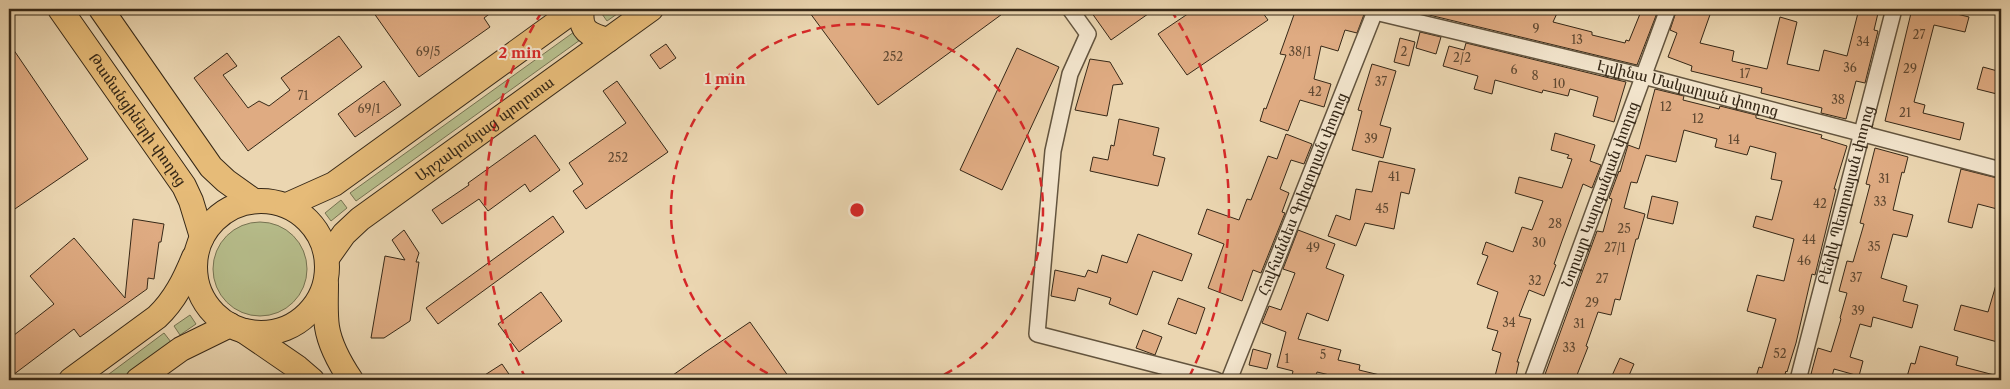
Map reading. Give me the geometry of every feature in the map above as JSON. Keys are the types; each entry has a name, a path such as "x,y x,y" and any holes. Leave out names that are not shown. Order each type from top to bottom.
{"main road":[{"name":"Թամանցիների փողոց","path":"60,9 184,186 190,201 199,245"},
{"path":"101,9 211,167 226,181 254,201"},
{"path":"287,205 334,184 576,9"},
{"path":"582,9 581,18 585,29 596,37 608,40"},
{"name":"Արշակունյաց պողոտա","path":"328,258 344,234 360,219 651,9"},
{"path":"71,380 168,307 185,280 199,245 211,224 223,212 238,205 254,201 271,201 287,205 302,214 314,226 323,241 328,258 326,323 330,338 344,370 351,380"},
{"path":"199,245 195,270 202,294 216,315 298,368 312,380"},
{"path":"138,380 181,349 237,328 265,333 286,328 304,318 318,302 326,283"}],"street":[{"path":"1070,9 1088,34 1070,74 1053,151 1037,334 1216,380"},
{"name":"Նորայր Կարգանյան փողոց","path":"1532,380 1668,9"},
{"name":"Բենիկ Պետրոսյան փողոց","path":"1798,380 1894,9"},
{"name":"Էլվինա Մակարյան փողոց","path":"1376,10 1643,76 2001,170"},
{"name":"Հովհաննես Գրիգորյան փողոց","path":"1229,380 1376,10"}],"green space":[{"path":"608,9 624,9 607,21 602,14"},
{"path":"574,32 580,40 356,201 350,193"},
{"path":"341,200 347,208 331,221 325,213"},
{"path":"260,222 278,225 293,236 304,251 307,269 304,287 293,302 278,313 260,316 242,313 227,302 216,287 213,269 216,251 227,236 242,225"},
{"path":"190,315 196,324 180,335 174,326"},
{"path":"164,333 171,342 119,380 101,380"}],"building":[{"path":"371,9 496,9 484,18 490,27 419,77"},
{"path":"807,9 1009,9 878,105"},
{"path":"1089,9 1155,9 1111,40"},
{"path":"1195,9 1260,9 1268,20 1187,75 1158,34"},
{"path":"1296,9 1366,9 1357,33 1345,30 1338,51 1321,46 1314,79 1331,84 1324,107 1300,100 1288,131 1260,121 1286,55 1280,54"},
{"path":"1426,9 1559,9 1553,22 1592,32 1592,35 1625,43 1626,40 1629,41 1642,9 1657,13 1637,65 1425,14"},
{"path":"1677,9 1712,9 1700,43 1734,51 1732,61 1767,69 1780,17 1797,22 1787,64 1819,71 1824,50 1847,56 1859,9 1879,9 1874,30 1878,31 1865,83 1856,81 1846,119 1821,113 1822,108 1761,93 1762,88 1691,71 1692,66 1668,57 1677,33 1670,30"},
{"path":"1912,9 1937,9 1969,17 1965,32 1934,25 1914,102 1925,105 1923,113 1964,123 1960,140 1885,121"},
{"path":"1420,32 1441,37 1436,54 1416,48"},
{"path":"339,36 362,67 248,151 194,78 227,53 237,66 223,75 248,108 259,101 269,106 290,90 281,78"},
{"path":"1400,38 1415,42 1409,66 1394,62"},
{"path":"9,43 88,159 9,213"},
{"path":"1466,43 1626,82 1614,122 1593,116 1598,97 1570,89 1568,96 1543,90 1542,93 1495,80 1492,94 1474,89 1478,76 1443,66 1449,46 1464,50"},
{"path":"666,44 676,58 660,69 650,55"},
{"path":"1017,48 1059,67 1002,190 960,170"},
{"path":"1090,59 1110,62 1123,84 1113,85 1107,116 1075,110"},
{"path":"1372,64 1396,71 1380,125 1391,128 1383,158 1352,150 1362,111 1358,110"},
{"path":"1983,67 2001,72 2001,95 1977,89"},
{"path":"384,81 401,105 355,137 338,114"},
{"path":"617,81 668,152 586,209 573,191 583,184 569,163 626,123 603,91"},
{"path":"1655,89 1684,96 1683,100 1719,109 1720,106 1756,115 1756,118 1822,135 1821,138 1847,146 1834,189 1836,189 1815,275 1812,274 1796,343 1785,374 1790,375 1789,380 1755,380 1759,367 1762,368 1776,319 1747,311 1757,275 1784,281 1794,239 1753,227 1756,216 1772,220 1782,181 1771,179 1776,153 1750,146 1747,155 1715,147 1717,139 1684,130 1676,162 1646,155 1637,183 1631,182 1624,208 1645,214 1638,239 1636,239 1620,300 1615,299 1611,315 1598,312 1586,346 1588,347 1575,380 1543,380 1597,231 1603,232 1612,199 1609,198 1620,172 1628,145 1639,149"},
{"path":"1119,119 1159,128 1153,155 1165,158 1158,186 1090,171 1093,157 1108,160 1111,145 1114,146"},
{"path":"1555,133 1595,145 1590,161 1601,165 1592,188 1583,184 1544,296 1529,290 1519,316 1531,319 1517,362 1519,362 1515,380 1494,380 1501,353 1492,350 1498,331 1487,328 1498,292 1477,284 1488,256 1482,254 1486,242 1513,252 1522,227 1532,230 1543,201 1515,193 1519,177 1562,188 1572,159 1567,158 1569,155 1551,150"},
{"path":"1286,134 1312,144 1304,164 1291,160 1280,189 1289,193 1282,212 1285,213 1261,273 1253,270 1242,301 1208,288 1224,244 1198,234 1207,209 1239,220 1247,199 1251,200 1268,156 1277,159"},
{"path":"535,135 560,170 530,192 525,184 488,211 479,199 442,224 432,210 469,185 468,183"},
{"path":"1875,148 1908,157 1904,173 1902,172 1893,210 1913,215 1907,237 1893,234 1881,278 1907,286 1903,301 1918,305 1912,328 1873,317 1871,327 1860,324 1850,357 1863,361 1859,376 1834,369 1831,380 1811,374 1818,348 1831,352 1841,319 1847,293 1839,291 1847,261 1853,262 1864,224 1860,223 1870,185 1866,184"},
{"path":"1379,161 1415,169 1409,194 1401,192 1394,229 1365,223 1356,246 1328,236 1336,215 1350,220 1356,189 1372,192"},
{"path":"1961,169 2001,179 2001,210 1978,204 1972,228 1948,222"},
{"path":"1652,196 1678,202 1673,224 1647,218"},
{"path":"553,216 564,232 438,324 426,308"},
{"path":"133,219 164,224 161,242 159,242 154,279 148,278 147,289 80,337 74,329 9,378 9,339 54,304 30,276 74,238 125,298"},
{"path":"404,230 419,253 416,262 419,262 410,321 384,338 371,338 385,256 405,260 392,240"},
{"path":"1298,230 1335,244 1326,268 1344,275 1328,321 1307,313 1298,339 1341,350 1338,360 1360,365 1359,370 1384,376 1383,380 1342,380 1342,378 1317,372 1315,380 1291,380 1293,371 1277,367 1286,332 1262,323 1269,306 1281,310 1295,273 1283,269"},
{"path":"1138,234 1192,254 1182,281 1153,271 1137,315 1109,304 1111,298 1078,288 1075,301 1051,296 1055,270 1085,277 1088,270 1097,273 1102,255 1127,263"},
{"path":"1998,278 2001,279 2001,343 1954,330 1961,305 1988,312"},
{"path":"541,292 562,321 519,352 498,324"},
{"path":"1178,298 1205,308 1196,334 1168,324"},
{"path":"750,322 791,380 666,380 704,353"},
{"path":"1143,330 1162,337 1155,355 1136,348"},
{"path":"1920,346 1958,357 1956,365 1998,376 1998,380 1959,380 1939,375 1937,380 1906,380 1911,363 1915,364"},
{"path":"1253,349 1271,354 1267,369 1249,365"},
{"path":"1620,358 1634,364 1627,380 1610,380"},
{"path":"502,364 513,380 477,380"}]}
